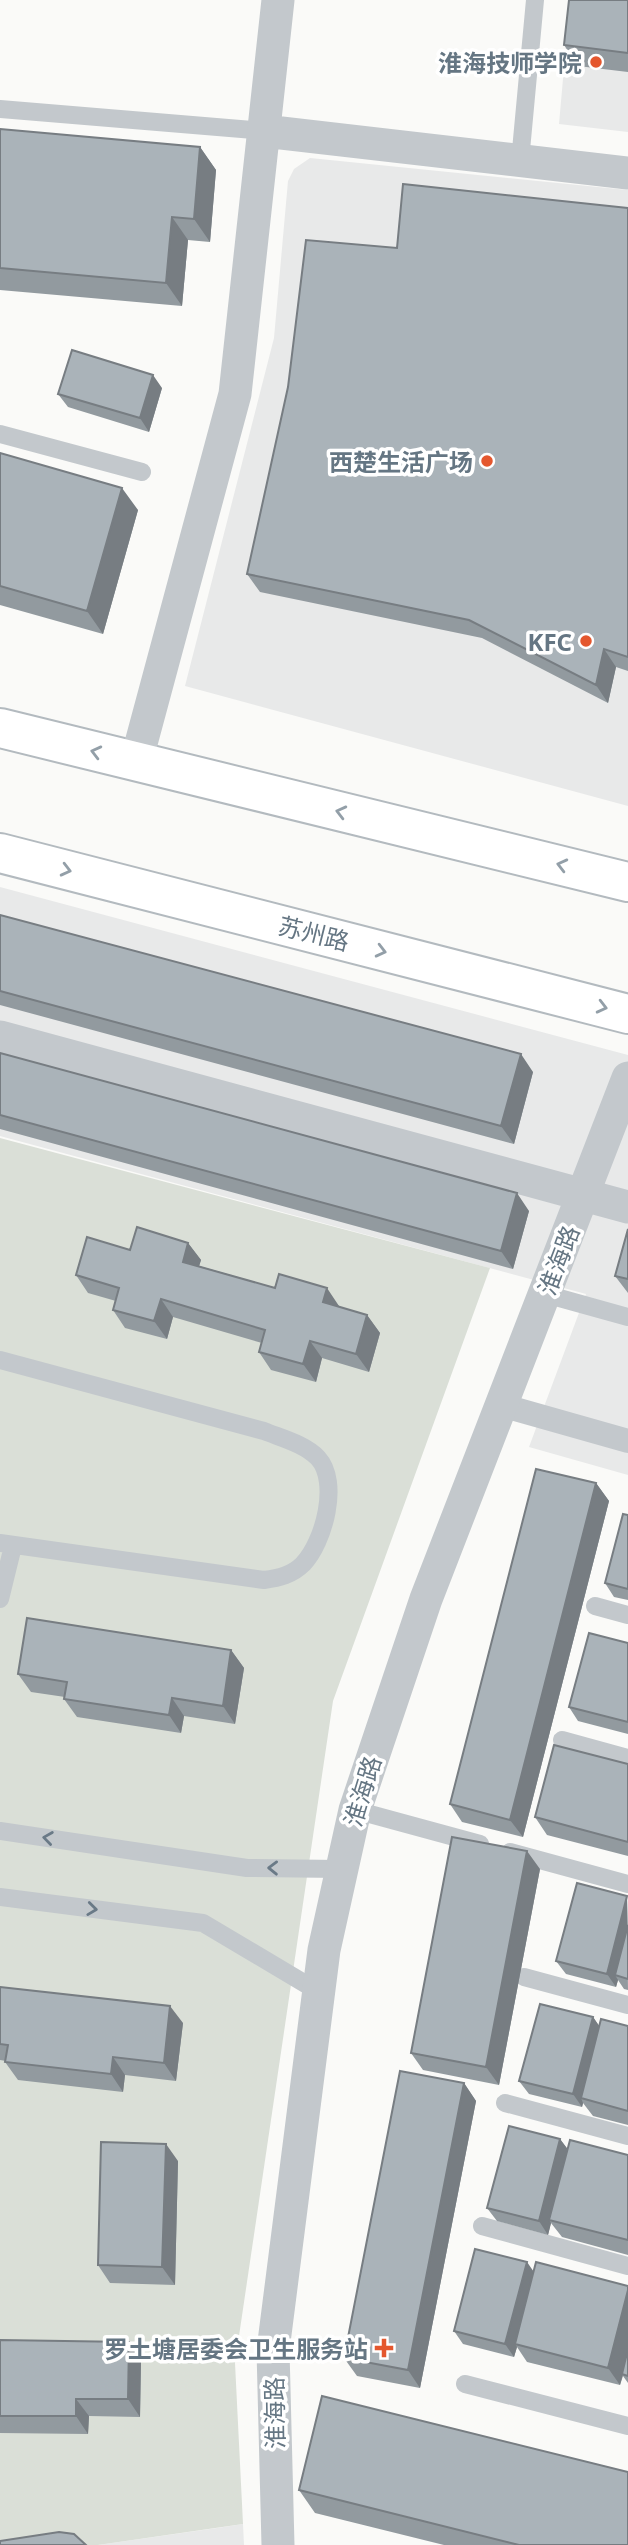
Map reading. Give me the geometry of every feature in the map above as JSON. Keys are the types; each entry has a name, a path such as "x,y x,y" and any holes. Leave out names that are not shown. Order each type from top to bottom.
{"main road":[{"path":"0,728 628,881"},
{"name":"苏州路","path":"0,853 628,1014"}],"street":[{"path":"136,762 235,394 278,0"},
{"path":"264,131 628,173"},
{"path":"0,1037 628,1207"},
{"name":"淮海路","path":"278,2545 273,2350 324,1950 355,1810 426,1599 628,1078"},
{"path":"502,1405 628,1441"}],"lane":[{"path":"520,161 536,0"},
{"path":"0,109 264,131"},
{"path":"0,434 142,472"},
{"path":"545,1294 628,1317"},
{"path":"0,1360 264,1431 298,1445 318,1458 328,1478 327,1510 316,1544 303,1564 285,1577 264,1580 7,1545 0,1599"},
{"path":"595,1606 628,1615"},
{"path":"562,1740 628,1758"},
{"path":"355,1810 628,1884"},
{"path":"0,1831 247,1868 341,1869"},
{"path":"0,1898 203,1923 319,1992"},
{"path":"524,1977 628,2005"},
{"path":"505,2103 628,2136"},
{"path":"482,2226 628,2266"},
{"path":"465,2384 628,2426"}],"shaded area":[{"name":"淮海技师学院","path":"570,0 628,0 628,132 559,124"},
{"name":"西楚生活广场","path":"310,158 628,190 628,806 185,686 274,338 288,181 294,169"},
{"path":"0,887 628,1055 628,1475 529,1447 586,1294 0,1136"},
{"path":"0,1138 490,1268 333,1701 235,2363 243,2524 98,2545 0,2545"},
{"path":"243,2524 244,2545 98,2545 217,2528"}],"building":[{"path":"569,0 628,0 628,53 564,45"},
{"path":"0,129 200,147 194,219 172,217 166,283 0,268"},
{"name":"西楚生活广场","path":"403,184 628,208 628,657 604,649 596,685 469,620 247,574 288,387 306,240 397,248"},
{"path":"72,350 153,375 140,418 58,394"},
{"path":"0,453 122,488 87,611 0,586"},
{"path":"0,915 521,1054 501,1126 0,991"},
{"path":"0,1053 517,1193 501,1251 0,1115"},
{"path":"137,1227 188,1243 183,1262 275,1288 279,1274 327,1288 323,1302 367,1315 356,1354 310,1341 303,1364 259,1352 265,1330 161,1299 154,1321 113,1310 119,1288 76,1275 87,1237 130,1250"},
{"path":"628,1229 628,1279 615,1276"},
{"path":"536,1469 596,1483 510,1820 450,1804"},
{"path":"623,1514 628,1515 628,1589 605,1583"},
{"path":"27,1618 231,1650 223,1706 172,1698 169,1715 64,1699 67,1682 18,1674"},
{"path":"589,1633 628,1643 628,1722 569,1707"},
{"path":"554,1745 628,1764 628,1842 535,1817"},
{"path":"452,1837 527,1851 486,2067 411,2053"},
{"path":"577,1883 627,1896 607,1974 556,1961"},
{"path":"628,1925 628,1979 615,1975"},
{"path":"0,1987 170,2006 164,2063 113,2057 111,2074 5,2062 8,2045 0,2044"},
{"path":"540,2004 593,2017 573,2094 519,2081"},
{"path":"601,2019 628,2026 628,2111 581,2098"},
{"path":"400,2071 464,2083 408,2370 344,2358"},
{"path":"509,2126 560,2139 539,2221 487,2208"},
{"path":"570,2140 628,2155 628,2240 549,2220"},
{"path":"101,2142 166,2144 162,2267 98,2265"},
{"path":"475,2249 527,2262 505,2344 454,2331"},
{"path":"536,2262 628,2286 608,2368 515,2344"},
{"path":"0,2340 129,2342 128,2399 76,2399 76,2416 0,2416"},
{"path":"628,2349 628,2376 622,2374"},
{"path":"322,2396 628,2472 628,2545 519,2545 299,2490"},
{"path":"59,2532 74,2534 86,2545 0,2545 0,2541"}],"place":[{"name":"淮海技师学院","path":"596,62"},
{"name":"西楚生活广场","path":"487,461"},
{"name":"KFC","path":"586,641"},
{"name":"罗土塘居委会卫生服务站","path":"384,2348"}]}
